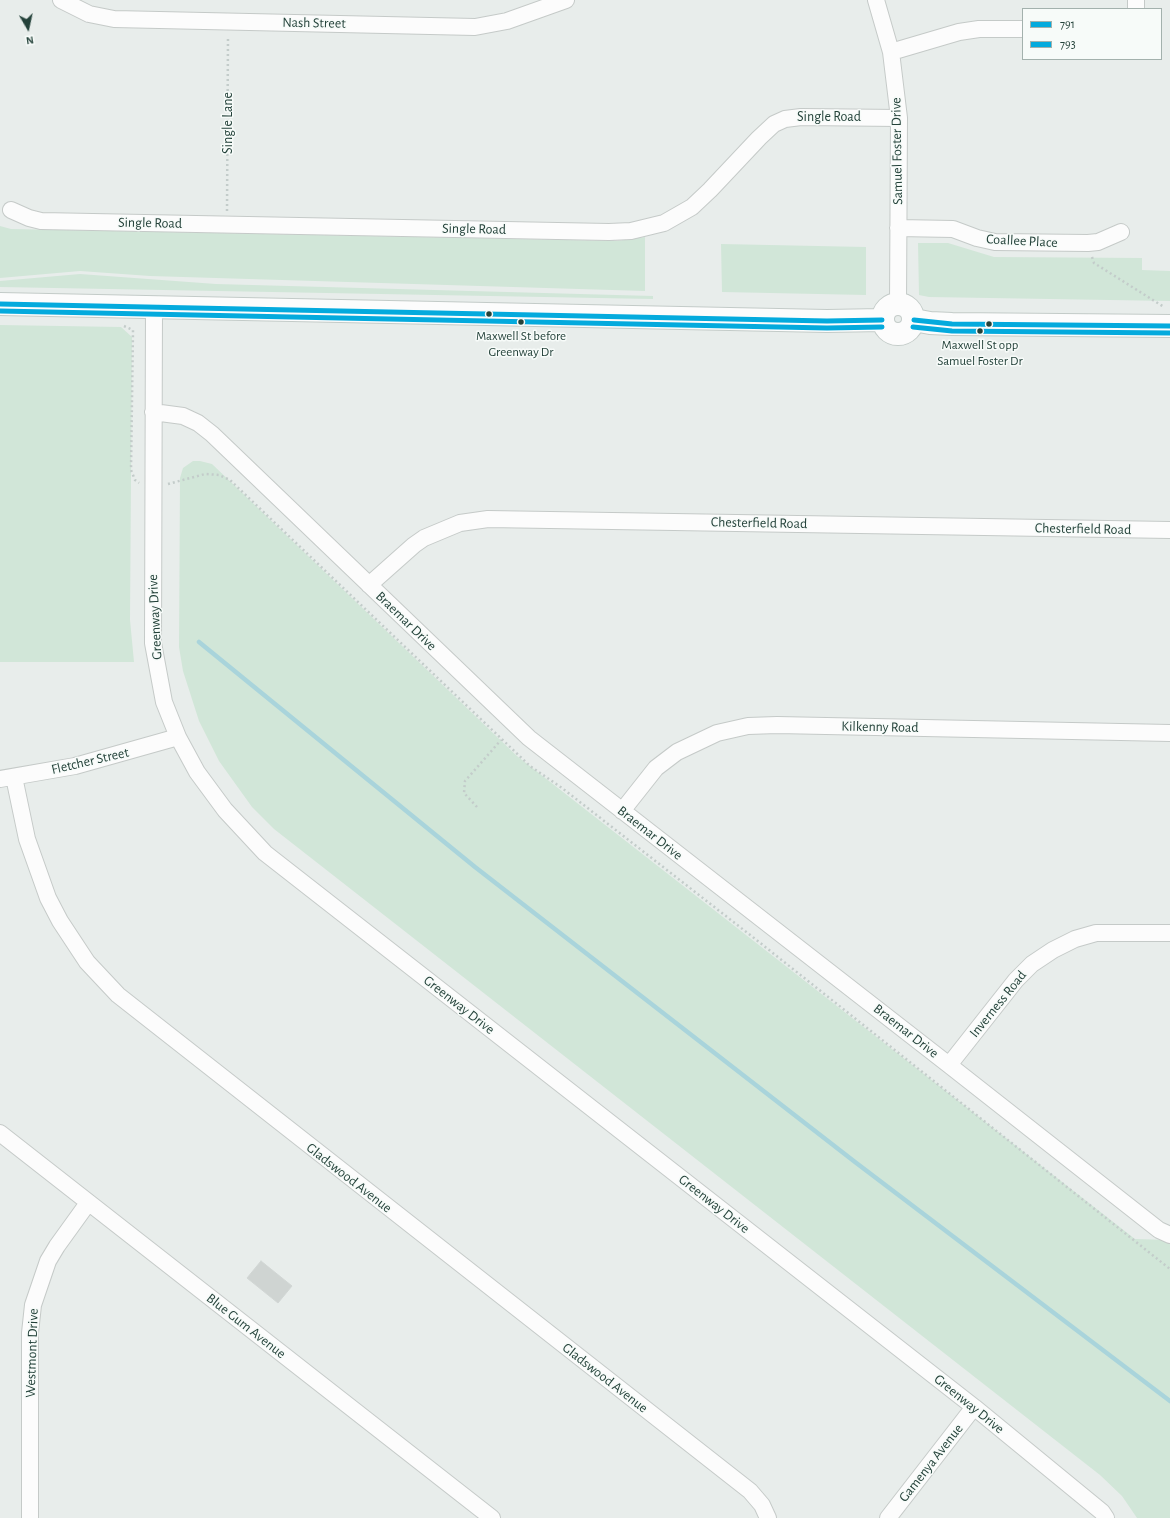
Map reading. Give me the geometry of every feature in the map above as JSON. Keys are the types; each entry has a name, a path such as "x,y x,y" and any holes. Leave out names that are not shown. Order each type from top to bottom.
{"main road":[{"path":"0,304 819,321 882,320"},
{"path":"893,304 907,307 913,315 914,320 909,330 900,334 890,332 886,329 882,320 885,310 893,304"},
{"path":"914,320 930,323 952,324 1167,316"}],"street":[{"name":"Nash Street","path":"61,0 80,11 102,18 475,27 495,24 557,2"},
{"name":"Samuel Foster Drive","path":"876,0 891,52 899,118 898,304"},
{"path":"891,52 959,32 979,29 1022,29"},
{"name":"Single Road","path":"10,210 41,221 609,232 642,229 664,223 692,207 759,138 774,124 785,119 800,117 899,118"},
{"name":"Coallee Place","path":"898,228 953,229 977,238 995,242 1088,243 1098,242 1121,232"},
{"name":"Greenway Drive","path":"154,307 153,643 164,702 178,737 197,772 225,810 265,853 974,1407 1102,1512 1106,1518"},
{"name":"Braemar Drive","path":"153,412 183,416 198,423 212,434 529,738 1159,1230 1170,1235"},
{"name":"Chesterfield Road","path":"368,585 424,538 460,524 488,519 1170,530"},
{"name":"Kilkenny Road","path":"622,811 656,768 677,752 717,733 748,726 785,725 1170,733"},
{"name":"Fletcher Street","path":"7,778 83,764 178,737"},
{"name":"Gladswood Avenue","path":"7,778 48,898 60,921 87,962 118,995 142,1016 750,1492 762,1505 768,1518"},
{"name":"Inverness Road","path":"949,1065 1016,980 1032,964 1053,950 1075,939 1096,933 1170,933"},
{"name":"Blue Gum Avenue","path":"0,1133 492,1518"},
{"name":"Westmont Drive","path":"30,1518 30,1333 33,1305 48,1261 56,1246 88,1203"},
{"name":"Gamenya Avenue","path":"888,1518 974,1407"}],"path":[{"name":"Single Lane","path":"227,225 228,21"},
{"path":"1088,243 1094,263 1167,316"},
{"path":"127,326 133,330 131,470 135,480 139,483"},
{"path":"477,807 464,793 464,781 501,740"}],"green space":[{"path":"0,226 11,229 617,241 645,237 645,291 150,276 80,271 0,278"},
{"path":"918,243 948,243 994,257 1142,258 1142,270 1170,271 1170,301 929,297 919,295"},
{"path":"721,244 866,247 866,295 722,292"},
{"path":"80,274 216,284 653,296 653,299 0,287 0,281"},
{"path":"0,325 121,327 132,337 130,620 134,662 0,662"},
{"path":"193,461 212,464 517,756 1135,1239 1170,1240 1170,1518 1137,1518 1122,1496 1100,1475 274,829 252,807 219,761 199,721 183,671 179,647 180,478 183,468"}],"building":[{"path":"261,1261 292,1286 278,1303 247,1278"}],"waterway":[{"path":"199,642 475,867 855,1162 1170,1401"}],"transit line":[{"name":"791","path":"0,304 827,321 882,320"},
{"name":"793","path":"0,311 827,328 882,327"},
{"name":"791","path":"914,320 952,324 1170,326"},
{"name":"793","path":"913,327 952,331 1170,333"}],"place":[{"name":"Maxwell St before Greenway Dr","path":"521,322"},
{"name":"Maxwell St opp Samuel Foster Dr","path":"980,331"}]}
